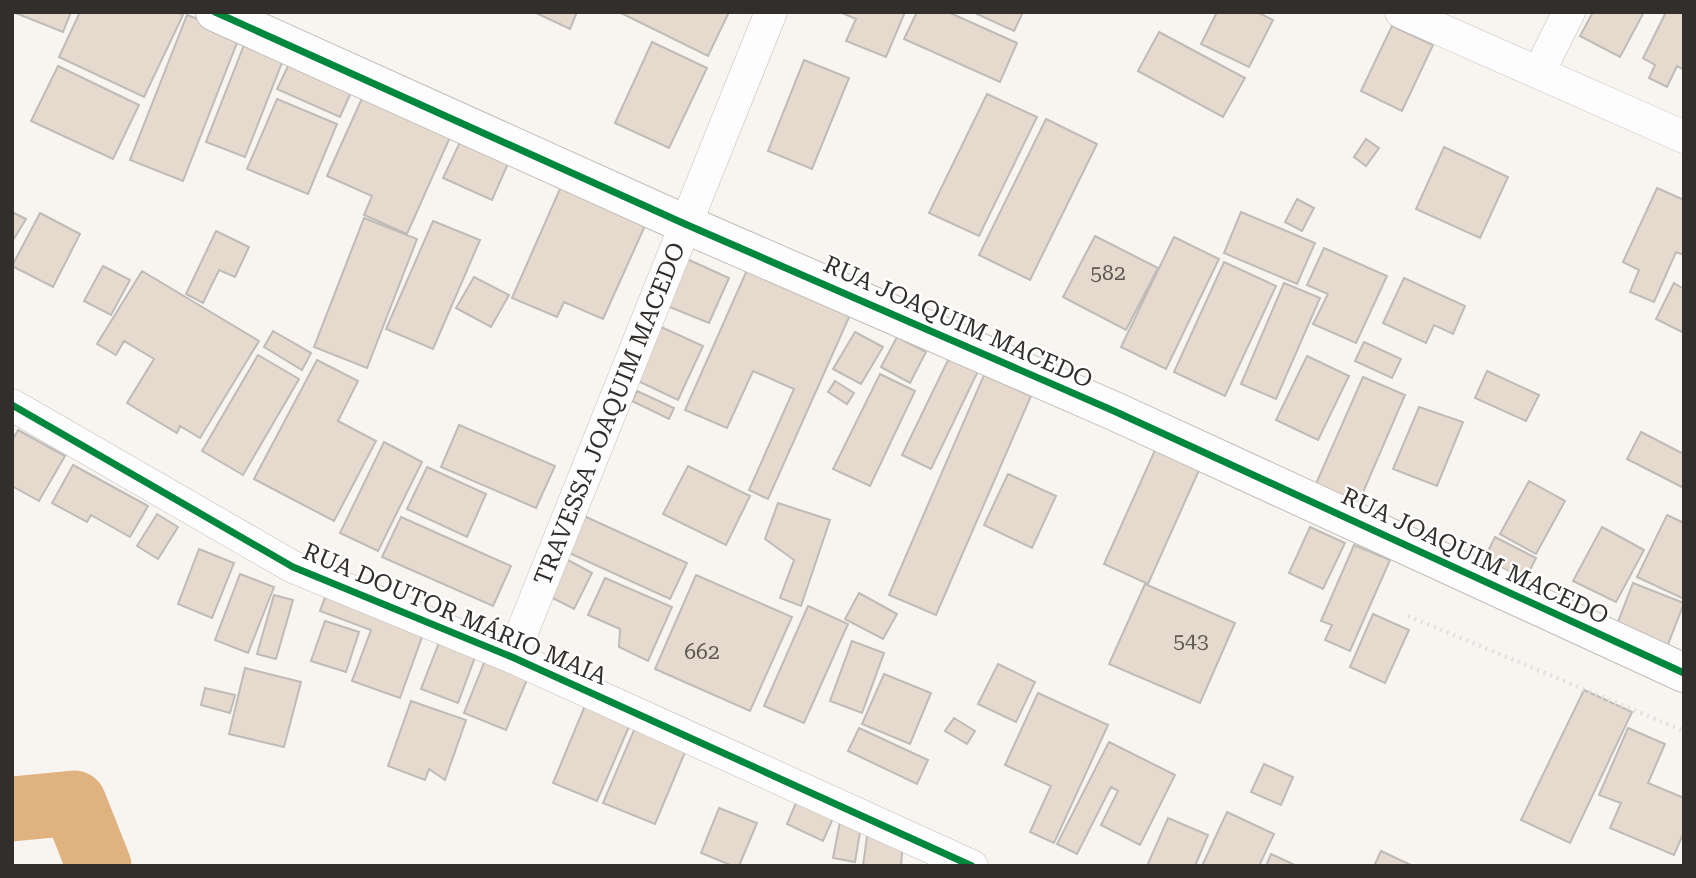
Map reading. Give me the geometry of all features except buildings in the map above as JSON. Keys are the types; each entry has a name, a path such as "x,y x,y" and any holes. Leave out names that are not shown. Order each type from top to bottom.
{"street":[{"name":"RUA JOAQUIM MACEDO","path":"215,12 685,224 1114,411 1684,673"},
{"name":"TRAVESSA JOAQUIM MACEDO","path":"512,657 771,12"},
{"path":"1401,12 1684,137"},
{"path":"1539,72 1569,12"},
{"name":"RUA DOUTOR MÁRIO MAIA","path":"12,405 293,567 512,657 972,866"}],"path":[{"path":"1408,616 1684,731"}],"waterway":[{"path":"12,809 74,803 99,866"}],"cycle path":[{"path":"215,12 685,224 1114,411 1684,673"},
{"path":"12,405 293,567 512,657 972,866"}]}
